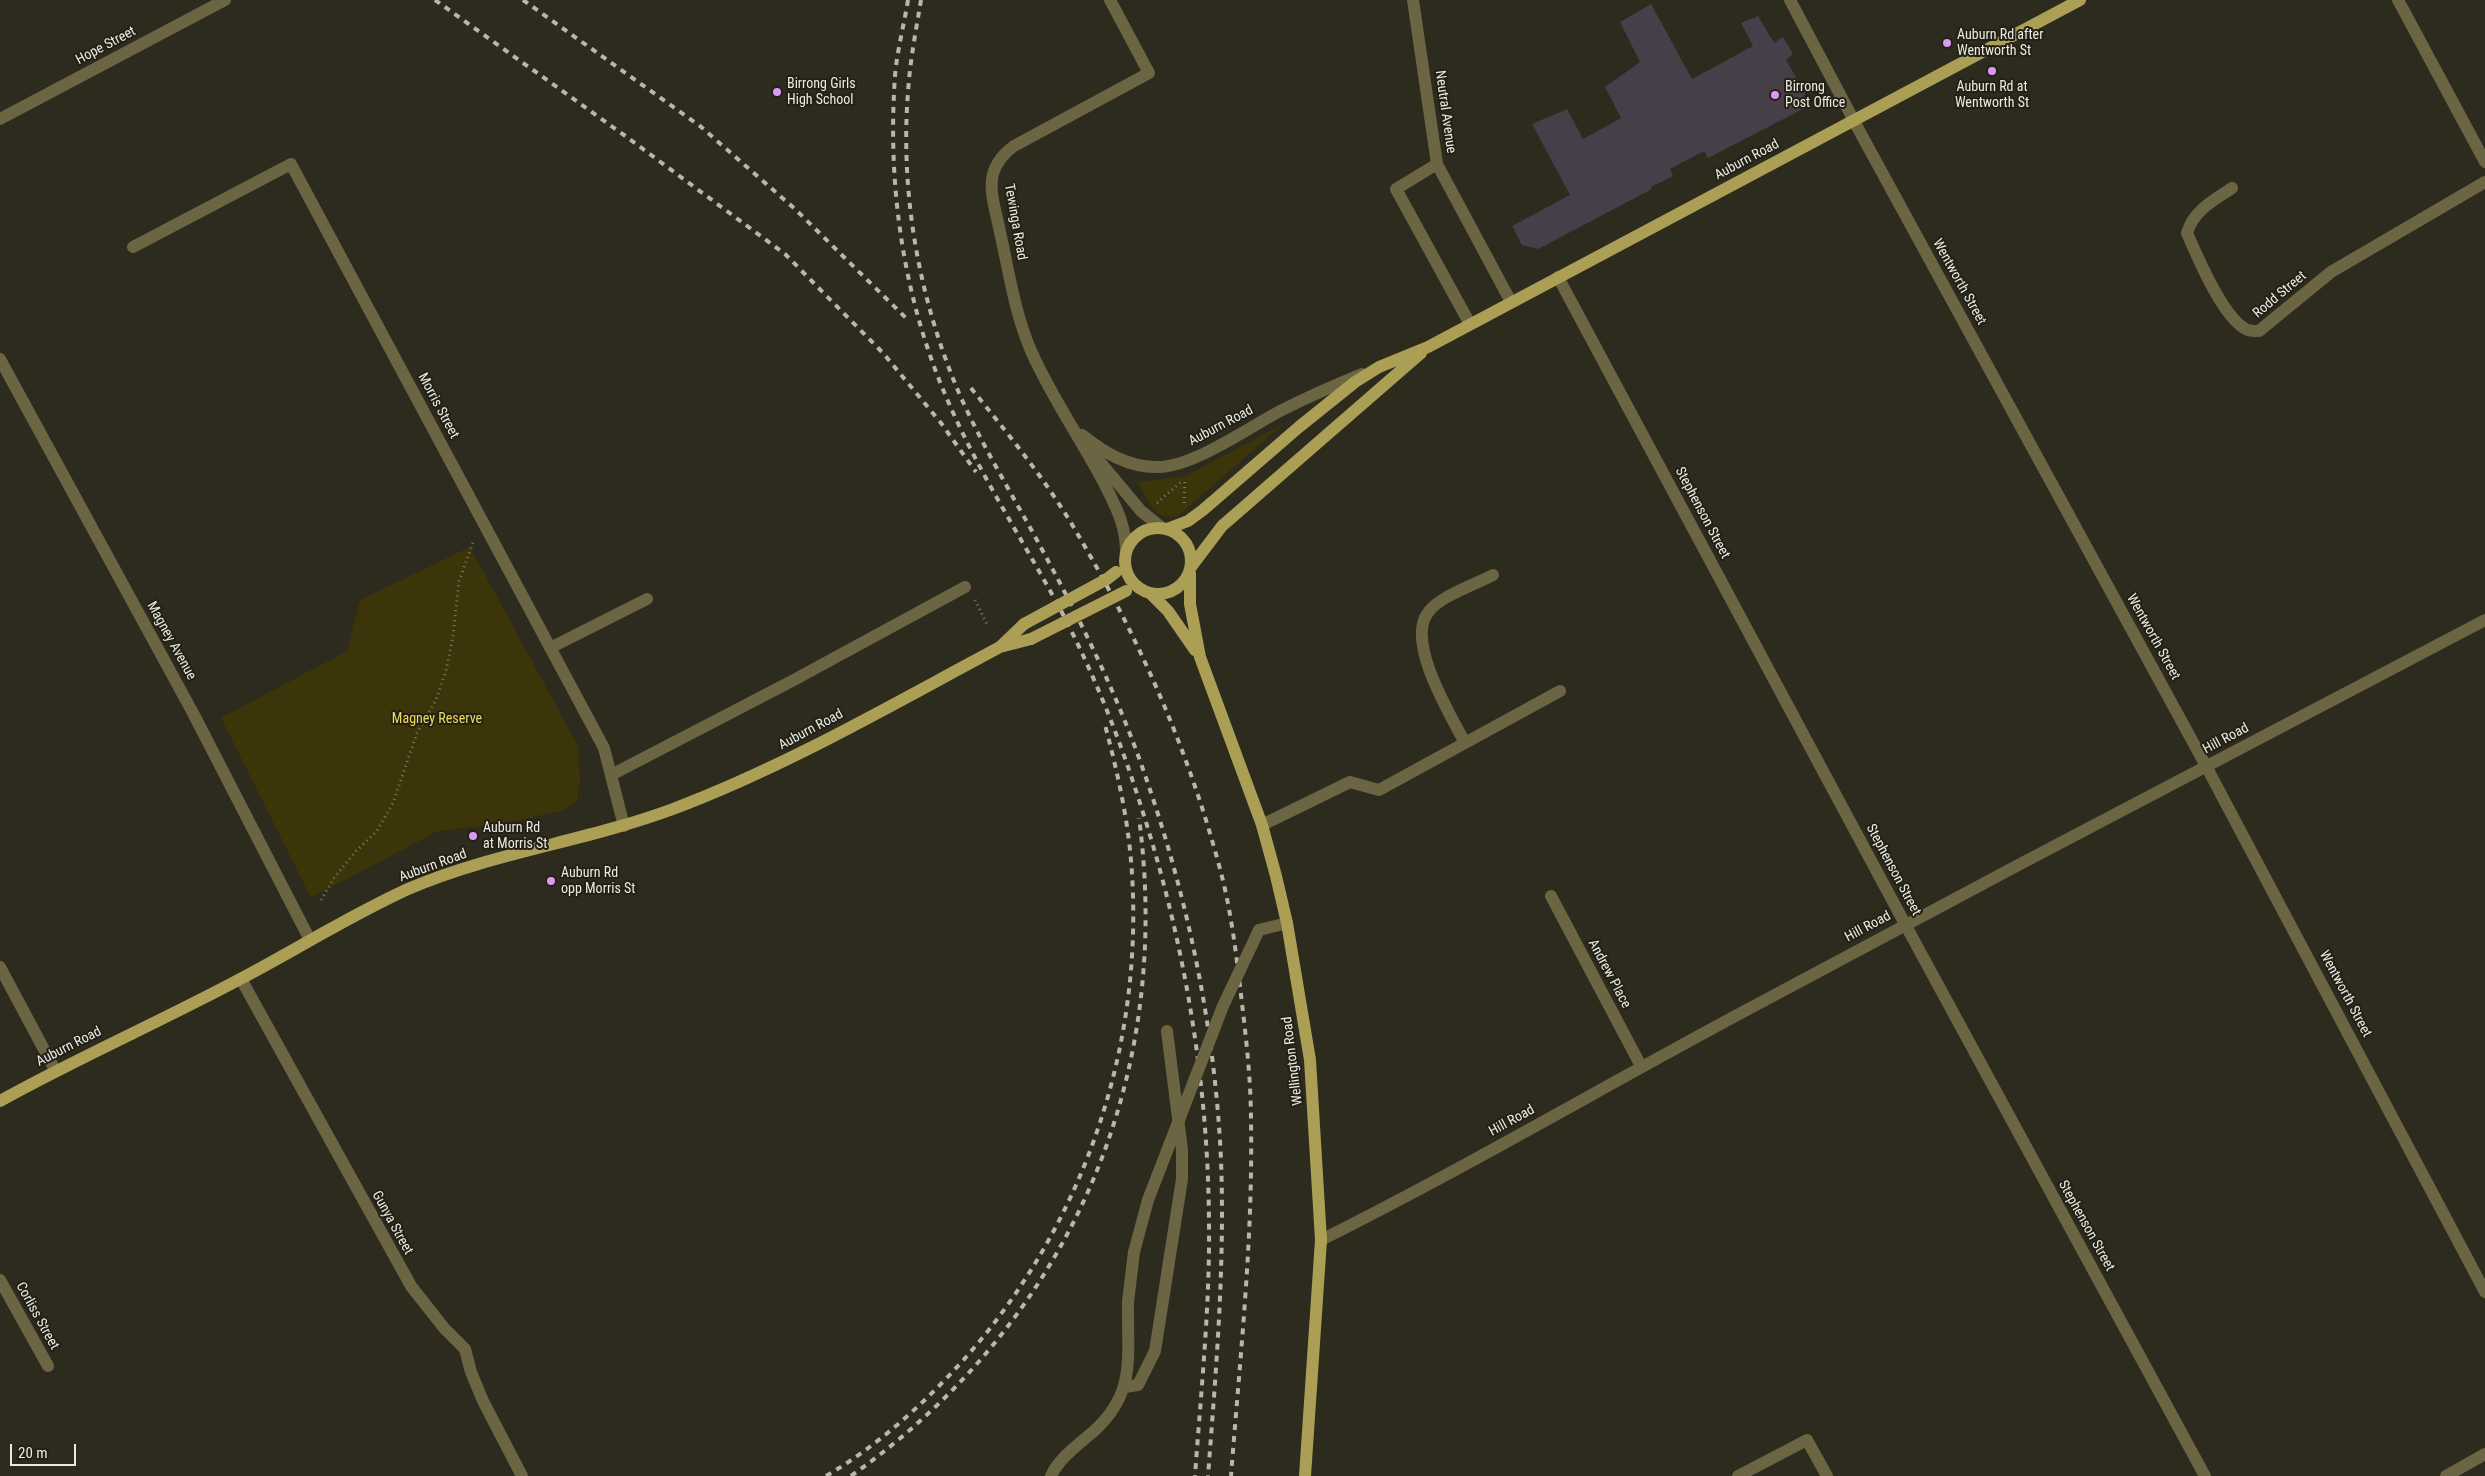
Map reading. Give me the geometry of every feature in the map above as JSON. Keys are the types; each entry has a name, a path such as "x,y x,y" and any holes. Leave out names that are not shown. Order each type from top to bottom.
{"main road":[{"name":"Auburn Road","path":"1165,529 1188,521 1204,510 1338,394 1379,367 1428,346 2080,0"},
{"name":"Auburn Road","path":"1190,570 1222,526 1428,346"},
{"path":"1149,529 1165,529 1178,535 1186,544 1191,555 1190,570 1182,584 1171,592 1148,593 1131,581 1126,571 1125,555 1137,535 1149,529"},
{"name":"Auburn Road","path":"1000,647 1024,624 1108,579 1116,572 1125,555"},
{"name":"Wellington Road","path":"1190,570 1190,604 1200,657 1262,825 1287,923 1310,1060 1321,1240 1305,1476"},
{"name":"Auburn Road","path":"0,1101 55,1070 241,979 310,940 417,886 457,872 624,826 699,799 775,767 1000,647 1031,639 1126,591 1148,593"},
{"name":"Wellington Road","path":"1148,593 1171,616 1200,657"}],"street":[{"name":"Hope Street","path":"0,119 226,0"},
{"name":"Tewinga Road","path":"1110,0 1149,73 1014,146 1003,154 995,164 992,177 994,203 1017,309 1032,352 1054,395 1083,442 1119,513 1125,533 1125,555"},
{"name":"Neutral Avenue","path":"1412,0 1438,164 1511,302"},
{"name":"Wentworth Street","path":"1790,0 1853,120 2206,766 2485,1292"},
{"path":"2398,0 2485,162"},
{"name":"Morris Street","path":"132,247 291,164 604,748 624,826"},
{"path":"1438,164 1396,189 1470,324"},
{"name":"Rodd Street","path":"2232,188 2202,208 2191,220 2187,233 2219,300 2229,313 2248,330 2259,331 2331,272 2485,182"},
{"name":"Stephenson Street","path":"1558,277 2204,1476"},
{"name":"Magney Avenue","path":"0,359 193,713 310,940"},
{"name":"Auburn Road","path":"1076,430 1102,451 1124,462 1146,466 1170,466 1201,454 1314,394 1379,367"},
{"name":"Tewinga Road","path":"1083,442 1142,511 1165,529"},
{"path":"1465,743 1435,682 1424,652 1421,628 1427,612 1443,600 1493,575"},
{"path":"611,775 969,592"},
{"path":"550,648 647,599"},
{"name":"Hill Road","path":"1321,1240 1379,1212 1641,1066 1905,924 2485,620"},
{"path":"1262,825 1350,782 1379,790 1560,691"},
{"name":"Andrew Place","path":"1552,896 1641,1066"},
{"path":"1051,1476 1061,1461 1112,1414 1125,1387 1128,1302 1134,1252 1148,1200 1223,1006 1259,930 1287,923"},
{"path":"0,967 55,1070"},
{"name":"Gunya Street","path":"241,979 411,1286 434,1316 465,1349 471,1372 483,1401 522,1476"},
{"path":"1125,1387 1138,1385 1155,1351 1182,1178 1182,1150 1167,1031"},
{"name":"Corliss Street","path":"0,1280 48,1366"},
{"path":"1738,1476 1807,1440 1827,1476"},
{"path":"2446,1476 2485,1454"}],"path":[{"path":"1156,504 1185,479 1184,506"},
{"path":"320,900 334,878 356,851 377,831 393,803 417,732 436,700 446,671 453,636 459,581 472,542 487,531"},
{"path":"969,592 988,626"}],"green space":[{"path":"1283,424 1178,516 1170,517 1157,512 1138,482 1186,476"},
{"name":"Magney Reserve","path":"470,547 578,746 580,780 577,801 565,810 502,824 438,831 311,898 221,718 347,651 360,600"}],"building":[{"path":"1651,4 1692,79 1753,46 1741,23 1758,16 1774,43 1783,37 1793,54 1786,60 1805,93 1801,110 1708,158 1704,151 1670,169 1673,176 1651,187 1652,189 1538,249 1522,245 1512,226 1570,195 1532,124 1567,109 1583,139 1621,118 1605,87 1640,62 1620,22"}],"railway":[{"path":"435,0 624,135 785,254 883,353 941,423 976,472"},
{"path":"523,0 700,126 795,209 906,318"},
{"path":"908,0 895,76 893,118 894,161 902,245 921,328 935,369 963,433 1058,605 1081,651 1112,723 1130,772 1154,849 1180,953 1198,1060 1208,1168 1208,1285 1195,1476"},
{"path":"921,0 909,80 906,130 907,169 916,245 933,321 945,357 969,414 1074,610 1124,719 1160,822 1174,869 1197,964 1213,1062 1218,1111 1222,1199 1219,1318 1208,1476"},
{"path":"971,388 1027,458 1053,495 1077,533 1121,613 1160,696 1193,781 1224,884 1233,931 1243,1011 1251,1106 1248,1255 1231,1476"},
{"path":"826,1476 865,1451 901,1422 967,1356 1008,1305 1043,1250 1073,1192 1097,1131 1115,1069 1127,1005 1133,940 1132,874 1126,817 1105,725"},
{"path":"851,1476 927,1415 992,1346 1047,1270 1090,1188 1120,1101 1139,1010 1146,916 1139,818"}],"place":[{"name":"Auburn Rd after Wentworth St","path":"1947,43"},
{"name":"Auburn Rd at Wentworth St","path":"1992,71"},
{"name":"Birrong Girls High School","path":"777,92"},
{"name":"Birrong Post Office","path":"1775,95"},
{"name":"Auburn Rd at Morris St","path":"473,836"},
{"name":"Auburn Rd opp Morris St","path":"551,881"}]}
